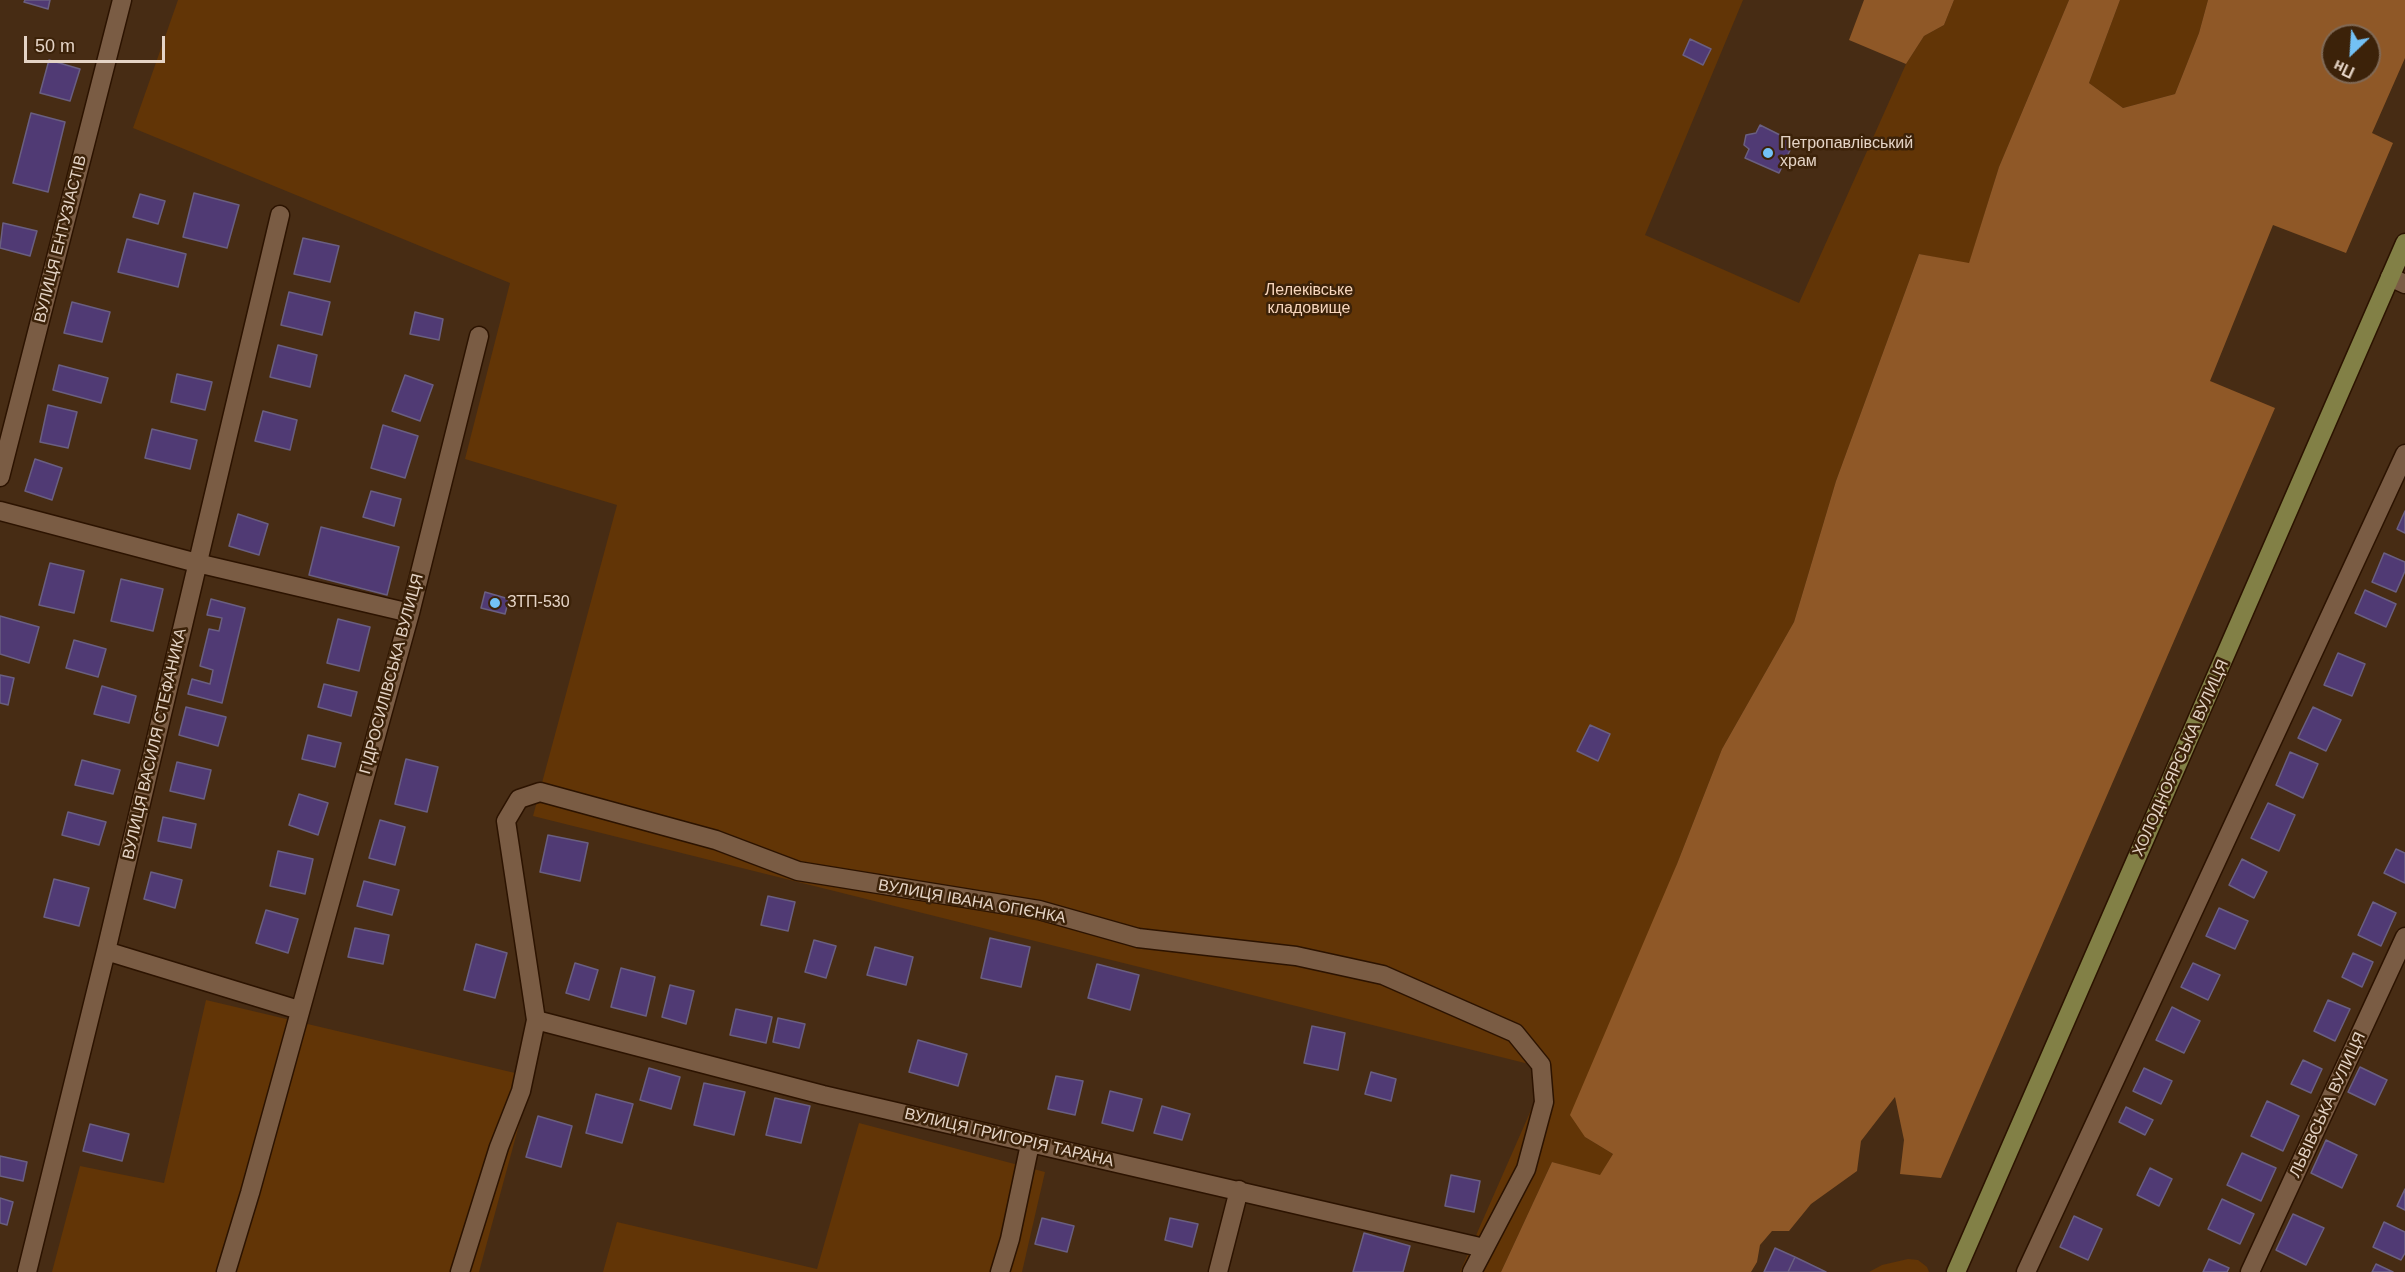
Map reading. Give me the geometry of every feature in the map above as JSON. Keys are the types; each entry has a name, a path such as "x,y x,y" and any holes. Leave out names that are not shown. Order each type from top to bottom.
{"main road":[{"name":"ХОЛОДНОЯРСЬКА ВУЛИЦЯ","path":"1956,1272 2398,280 2405,243"}],"street":[{"name":"ВУЛИЦЯ ЕНТУЗІАСТІВ","path":"0,477 122,0"},
{"name":"ВУЛИЦЯ ВАСИЛЯ СТЕФАНИКА","path":"27,1272 106,951 280,215"},
{"name":"ГІДРОСИЛІВСЬКА ВУЛИЦЯ","path":"226,1272 250,1194 410,613 478,336"},
{"path":"2026,1272 2405,454"},
{"path":"0,510 197,563 410,613"},
{"name":"ВУЛИЦЯ ІВАНА ОГІЄНКА","path":"536,1020 506,821 519,799 540,792 716,840 798,871 1039,910 1138,938 1296,956 1383,975 1515,1033 1541,1065 1544,1102 1526,1169 1472,1272"},
{"name":"ЛЬВІВСЬКА ВУЛИЦЯ","path":"2250,1272 2405,937"},
{"path":"106,951 299,1010"},
{"path":"460,1272 499,1147 521,1092 536,1020"},
{"name":"ВУЛИЦЯ ГРИГОРІЯ ТАРАНА","path":"536,1020 823,1095 1484,1248"},
{"path":"1000,1272 1010,1239 1030,1144"},
{"path":"1218,1272 1239,1190"}],"green space":[{"name":"Лелеківське кладовище","path":"178,0 1743,0 1645,235 1799,303 1906,64 1924,36 1944,25 1954,0 2069,0 1999,167 1969,264 1919,254 1836,481 1794,622 1722,749 1677,864 1585,1137 1613,1154 1600,1176 1552,1162 1501,1272 1460,1272 1549,1069 533,816 617,505 465,459 510,283 133,128"},
{"path":"2120,0 2208,0 2199,33 2175,94 2123,108 2089,83"},
{"path":"206,1000 532,1077 479,1272 52,1272 80,1166 164,1183"},
{"path":"859,1123 1045,1172 1022,1272 603,1272 617,1222 817,1269"},
{"path":"1908,1259 1918,1260 1927,1267 1929,1272 1869,1272 1882,1265"}],"shaded area":[{"path":"1864,0 1954,0 1944,25 1924,36 1906,64 1849,40"},
{"path":"2069,0 2120,0 2089,83 2123,108 2175,94 2199,33 2208,0 2405,0 2405,58 2372,133 2393,143 2346,253 2273,225 2210,381 2275,408 1941,1178 1900,1174 1904,1140 1895,1097 1861,1141 1857,1171 1811,1204 1789,1231 1772,1231 1760,1245 1757,1262 1751,1272 1501,1272 1552,1162 1600,1175 1613,1154 1585,1137 1570,1115 1677,864 1722,749 1794,622 1836,481 1919,254 1969,263 1999,167"}],"building":[{"path":"25,0 50,0 48,9 24,2"},
{"path":"1690,39 1711,49 1703,65 1683,55"},
{"path":"49,60 80,69 70,101 40,93"},
{"path":"31,113 65,122 48,192 13,183"},
{"name":"Петропавлівський храм","path":"1760,125 1794,142 1779,173 1745,158 1749,149 1744,145 1746,135 1756,133"},
{"path":"194,193 239,205 227,248 183,237"},
{"path":"140,194 165,201 158,224 133,217"},
{"path":"3,223 37,231 30,256 0,248"},
{"path":"303,238 339,246 330,282 294,274"},
{"path":"127,239 186,254 178,287 118,272"},
{"path":"289,292 330,302 322,335 281,325"},
{"path":"72,302 110,312 102,342 64,333"},
{"path":"415,312 443,319 439,340 410,334"},
{"path":"278,345 317,355 310,387 270,377"},
{"path":"59,365 108,378 101,403 53,390"},
{"path":"177,374 212,382 205,410 171,402"},
{"path":"405,375 433,385 420,421 392,411"},
{"path":"48,405 77,412 68,448 40,442"},
{"path":"263,411 297,420 290,450 255,441"},
{"path":"383,425 418,436 405,478 371,468"},
{"path":"152,429 197,440 190,469 145,458"},
{"path":"35,459 62,468 52,500 25,491"},
{"path":"371,491 401,499 394,526 363,517"},
{"path":"2405,511 2405,533 2397,529"},
{"path":"238,514 268,524 259,555 229,546"},
{"path":"321,527 399,547 387,595 309,575"},
{"path":"2384,553 2405,562 2405,571 2396,592 2372,582"},
{"path":"50,563 84,571 74,613 39,605"},
{"path":"121,579 163,589 153,631 111,621"},
{"path":"2365,590 2396,604 2386,627 2355,613"},
{"name":"ЗТП-530","path":"485,592 509,599 505,614 481,608"},
{"path":"211,599 245,608 222,703 188,694 192,679 210,684 213,670 200,666 209,629 219,631 222,618 207,615"},
{"path":"0,616 39,627 29,663 0,654"},
{"path":"338,619 370,627 359,671 327,663"},
{"path":"74,640 106,649 98,677 66,668"},
{"path":"2338,653 2365,664 2352,696 2324,685"},
{"path":"0,675 14,678 8,705 0,703"},
{"path":"324,684 357,692 351,716 318,707"},
{"path":"102,686 136,696 129,723 94,714"},
{"path":"186,707 226,717 218,746 179,735"},
{"path":"2313,707 2341,720 2326,751 2298,738"},
{"path":"1590,725 1610,734 1598,761 1577,751"},
{"path":"308,735 341,743 335,767 302,759"},
{"path":"2290,752 2318,764 2303,798 2276,785"},
{"path":"406,759 438,767 427,812 395,804"},
{"path":"82,760 120,770 113,794 75,785"},
{"path":"177,762 211,770 204,799 170,791"},
{"path":"299,794 328,803 318,835 289,825"},
{"path":"2268,803 2295,815 2279,851 2251,838"},
{"path":"68,812 106,822 99,845 62,835"},
{"path":"163,817 196,824 191,848 158,841"},
{"path":"380,820 405,827 395,865 369,858"},
{"path":"548,835 588,843 580,881 540,872"},
{"path":"2396,849 2405,853 2405,883 2384,873"},
{"path":"278,851 313,859 305,894 270,886"},
{"path":"2242,859 2267,872 2254,898 2229,885"},
{"path":"151,872 182,880 175,908 144,899"},
{"path":"54,879 89,888 79,926 44,917"},
{"path":"364,881 399,890 392,915 357,906"},
{"path":"768,896 795,902 788,931 761,925"},
{"path":"2373,902 2396,913 2381,946 2358,935"},
{"path":"2219,908 2248,921 2235,949 2206,936"},
{"path":"266,910 298,919 288,953 256,943"},
{"path":"355,928 389,935 383,964 348,957"},
{"path":"990,938 1030,947 1021,987 981,978"},
{"path":"814,940 836,946 826,978 805,972"},
{"path":"476,944 507,953 495,998 464,990"},
{"path":"875,947 913,957 906,985 867,975"},
{"path":"2353,953 2373,962 2362,987 2342,977"},
{"path":"575,963 598,970 589,1000 566,993"},
{"path":"2193,963 2220,975 2208,1000 2181,987"},
{"path":"1097,964 1139,975 1130,1010 1088,998"},
{"path":"621,968 655,977 646,1016 611,1007"},
{"path":"670,985 694,991 686,1024 662,1017"},
{"path":"2328,1000 2350,1009 2335,1041 2314,1031"},
{"path":"2172,1007 2200,1021 2184,1053 2156,1040"},
{"path":"736,1009 772,1017 766,1043 730,1035"},
{"path":"778,1018 805,1024 799,1048 773,1042"},
{"path":"1312,1026 1345,1033 1338,1070 1304,1063"},
{"path":"918,1040 967,1054 958,1086 909,1072"},
{"path":"2303,1060 2322,1069 2311,1093 2291,1084"},
{"path":"2360,1067 2387,1080 2375,1105 2348,1092"},
{"path":"649,1068 680,1077 671,1109 640,1100"},
{"path":"2144,1068 2172,1081 2161,1104 2133,1091"},
{"path":"1371,1072 1396,1079 1391,1101 1365,1094"},
{"path":"1056,1076 1083,1081 1075,1115 1048,1109"},
{"path":"704,1083 745,1092 734,1135 694,1125"},
{"path":"1110,1091 1142,1099 1133,1131 1102,1123"},
{"path":"596,1094 633,1104 622,1143 586,1133"},
{"path":"775,1098 810,1106 801,1143 766,1135"},
{"path":"2267,1101 2299,1116 2283,1151 2251,1136"},
{"path":"1162,1106 1190,1114 1182,1140 1154,1133"},
{"path":"2126,1107 2153,1120 2145,1135 2119,1122"},
{"path":"538,1116 572,1126 561,1167 526,1157"},
{"path":"90,1124 129,1134 122,1161 83,1151"},
{"path":"2326,1140 2357,1155 2342,1188 2311,1173"},
{"path":"2242,1153 2276,1168 2261,1201 2227,1185"},
{"path":"0,1156 27,1162 23,1181 0,1176"},
{"path":"2150,1168 2172,1179 2159,1206 2137,1195"},
{"path":"1451,1175 1480,1181 1474,1212 1445,1206"},
{"path":"2405,1189 2405,1210 2397,1206"},
{"path":"0,1198 13,1202 7,1225 0,1223"},
{"path":"2222,1199 2254,1214 2240,1244 2208,1229"},
{"path":"2293,1214 2324,1228 2306,1265 2276,1250"},
{"path":"2074,1216 2102,1229 2088,1260 2060,1247"},
{"path":"1042,1218 1074,1226 1067,1252 1035,1244"},
{"path":"1170,1218 1198,1224 1192,1247 1165,1240"},
{"path":"2384,1222 2405,1232 2405,1253 2401,1260 2373,1247"},
{"path":"1364,1233 1410,1246 1403,1272 1353,1272"},
{"path":"1775,1248 1795,1257 1788,1272 1764,1272"},
{"path":"1795,1257 1826,1272 1788,1272"},
{"path":"2209,1259 2229,1268 2227,1272 2203,1272"},
{"path":"2376,1264 2393,1272 2372,1272"}],"place":[{"name":"Петропавлівський храм","path":"1768,153"},
{"name":"ЗТП-530","path":"495,603"}]}
